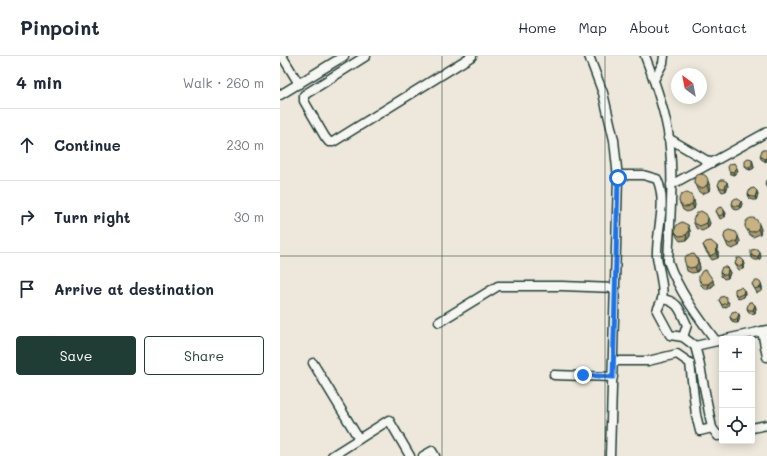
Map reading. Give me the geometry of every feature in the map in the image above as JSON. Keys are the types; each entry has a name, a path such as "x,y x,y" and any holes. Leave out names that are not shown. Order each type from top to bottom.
{"street":[{"path":"282,56 299,84"},
{"path":"280,95 344,56"},
{"path":"366,56 304,95 304,101 329,142 333,142 472,56"},
{"path":"589,56 603,93 614,140 618,175 614,361 610,456"},
{"path":"646,56 659,96 668,138 671,186 668,261 695,313 719,340 695,346"},
{"path":"654,80 663,63 664,56"},
{"path":"671,186 767,132"},
{"path":"668,138 711,163"},
{"path":"618,175 643,175 657,178 661,187 661,216 657,256 662,284 662,299 657,311 670,335 683,337 695,346 712,428 719,436"},
{"path":"439,322 498,286 615,288"},
{"path":"662,299 671,300 676,303 687,325 683,337"},
{"path":"741,336 765,331 767,357"},
{"path":"614,361 648,361 677,354 685,358 690,363 696,415 700,431 712,428"},
{"path":"313,363 359,439"},
{"path":"554,375 613,377"},
{"path":"332,456 389,420 410,456"},
{"path":"755,427 767,425"},
{"path":"423,456 432,451 435,456"}],"building":[{"path":"762,150 767,151 767,157 765,159 760,156"},
{"path":"748,158 752,159 752,165 749,167 745,166 745,160"},
{"path":"734,163 737,168 733,172 729,171 728,167 730,164"},
{"path":"701,174 706,176 708,181 706,186 701,188 696,186 694,181 696,176"},
{"path":"720,180 727,182 725,188 721,188 718,185"},
{"path":"767,180 767,188 765,185"},
{"path":"754,188 757,191 755,197 751,197 748,194 750,189"},
{"path":"686,193 691,195 693,200 691,205 686,207 681,205 679,200 681,195"},
{"path":"736,198 741,201 739,206 732,204 733,200"},
{"path":"722,207 724,214 719,216 716,211 718,208"},
{"path":"701,211 706,214 708,218 707,223 700,226 694,223 693,219 697,213"},
{"path":"752,218 757,220 759,225 757,230 752,232 747,230 745,225 747,220"},
{"path":"682,222 688,225 689,231 686,235 679,236 675,232 675,228"},
{"path":"729,230 736,232 738,236 737,241 730,244 726,242 724,237 725,232"},
{"path":"711,241 717,246 716,253 710,256 703,245 706,242"},
{"path":"757,249 760,253 758,257 754,257 751,254 751,250"},
{"path":"694,254 698,263 695,267 690,268 686,266 684,259 687,255"},
{"path":"737,258 741,258 744,261 742,266 735,264"},
{"path":"722,267 726,267 728,269 727,275 723,275 720,272"},
{"path":"706,270 713,280 708,284 703,284 699,280 699,276 702,271"},
{"path":"754,281 761,283 761,287 755,289 752,284"},
{"path":"741,287 744,290 743,294 738,296 735,293 735,289"},
{"path":"725,296 727,303 722,305 719,300 721,297"},
{"path":"749,302 752,302 755,305 753,310 749,310 747,308"},
{"path":"736,311 739,314 737,319 733,320 730,317 732,312"}],"route":[{"path":"583,375 613,377 618,178"}]}
